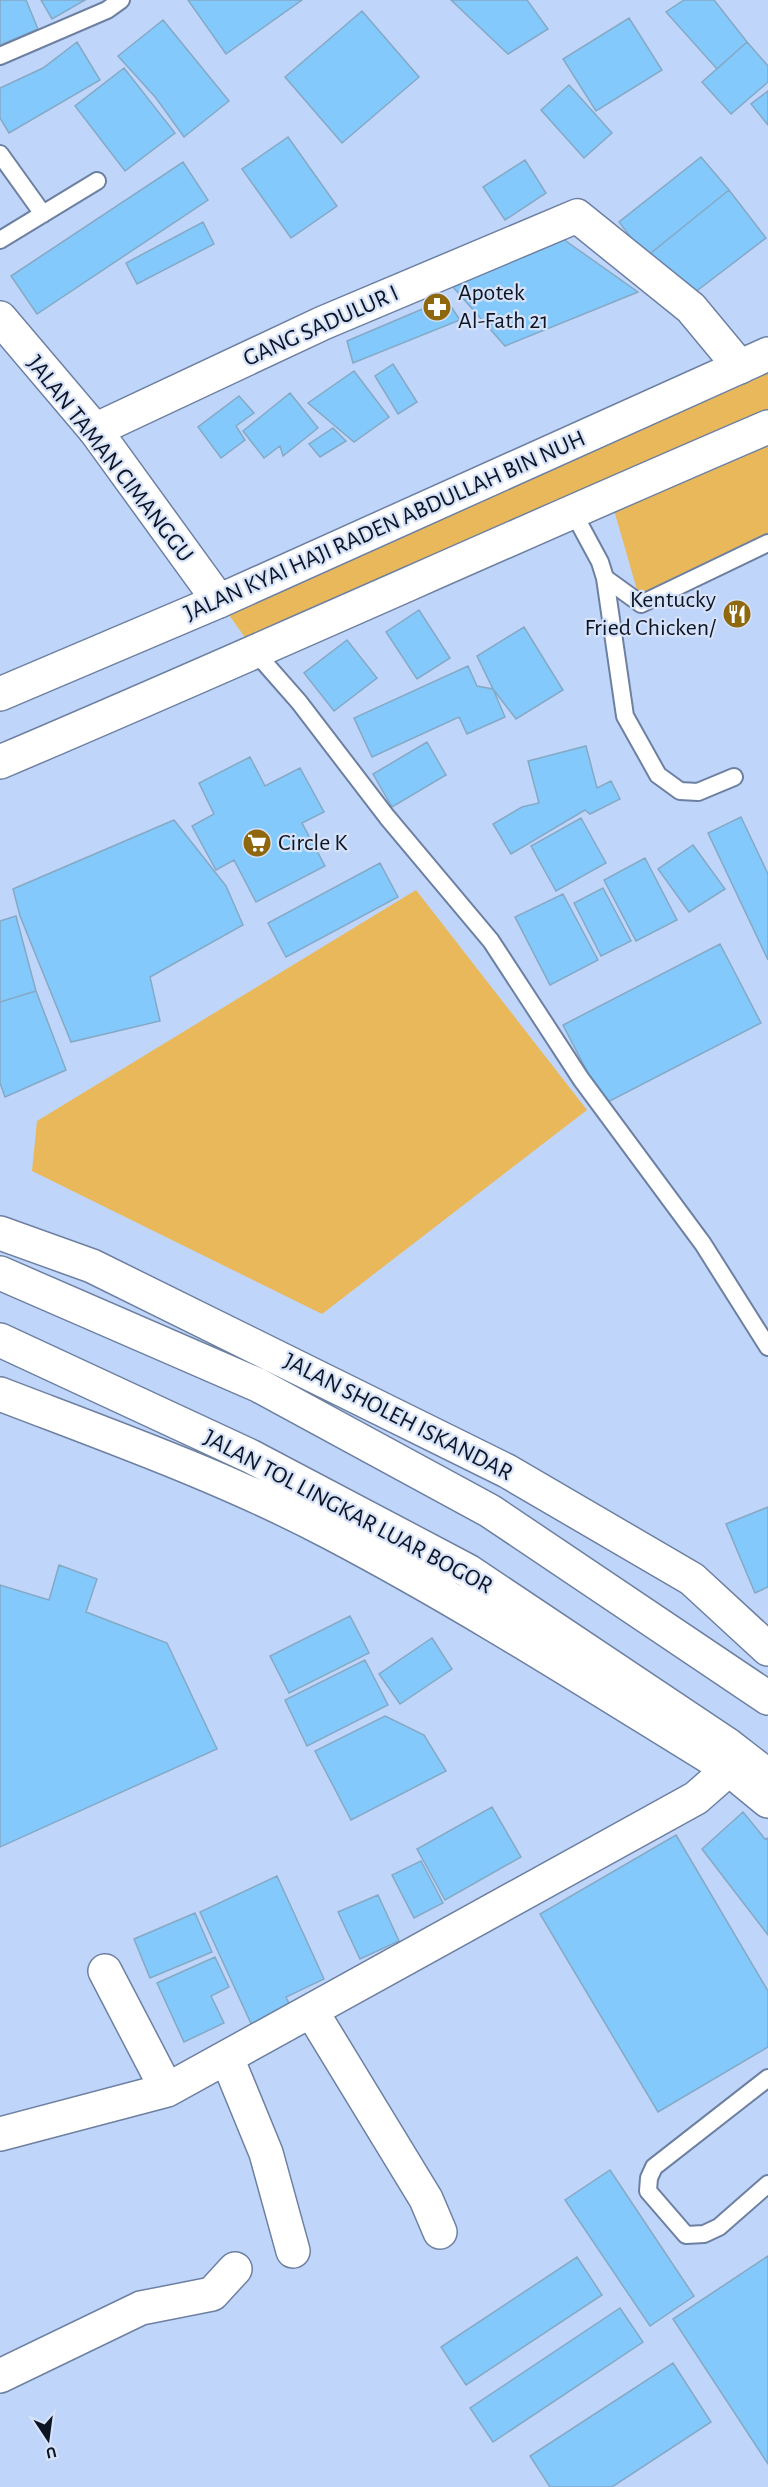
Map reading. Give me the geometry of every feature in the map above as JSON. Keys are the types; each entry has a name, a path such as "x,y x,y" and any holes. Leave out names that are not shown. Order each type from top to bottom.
{"main road":[{"name":"GANG SADULUR I","path":"95,430 322,323 577,216 754,360"},
{"name":"JALAN TAMAN CIMANGGU","path":"0,318 95,430 219,601"},
{"name":"JALAN KYAI HAJI RADEN ABDULLAH BIN NUH","path":"0,694 219,601 754,360"},
{"path":"0,762 256,653 768,427"},
{"name":"JALAN SHOLEH ISKANDAR","path":"0,1233 92,1266 507,1471 692,1580 768,1649"},
{"path":"0,1273 258,1385 490,1511 768,1698"},
{"name":"JALAN TOL LINGKAR LUAR BOGOR","path":"0,1340 250,1456 468,1571 728,1745 768,1776"},
{"path":"0,1394 177,1461 329,1532 471,1610 729,1769 768,1801"},
{"path":"0,2134 167,2090 696,1798 729,1769"},
{"path":"105,1971 167,2090"},
{"path":"312,2012 426,2199 440,2232"},
{"path":"227,2058 266,2153 293,2251"},
{"path":"0,2376 141,2307 212,2294 235,2270"}],"lane":[{"path":"0,56 107,10 121,0"},
{"path":"0,154 43,214"},
{"path":"0,240 97,182"},
{"path":"573,512 600,562 605,578 624,716 658,775 680,791 698,792 734,777"},
{"path":"605,578 641,604 768,543"},
{"path":"256,653 299,702 387,817 491,941 581,1079 703,1244 768,1347"},
{"path":"768,2078 654,2167 649,2178 648,2191 686,2235 704,2234 719,2227 768,2184"}],"shaded area":[{"path":"768,354 768,543 641,604 610,496 256,653 219,601"},
{"path":"416,890 587,1110 322,1314 32,1171 37,1121"}],"building":[{"path":"0,0 26,0 38,29 0,45"},
{"path":"41,0 85,0 52,19"},
{"path":"188,0 302,0 226,54"},
{"path":"451,0 527,0 548,29 508,54"},
{"path":"684,0 714,0 747,42 717,69 666,12"},
{"path":"362,11 419,77 342,143 285,77"},
{"path":"629,18 662,70 596,111 563,59"},
{"path":"163,20 229,101 184,137 156,98 118,56"},
{"path":"77,42 100,80 9,133 0,118 0,88 43,68"},
{"path":"747,42 768,66 768,82 731,114 702,82"},
{"path":"124,68 175,133 125,171 75,106"},
{"path":"569,85 612,133 584,158 541,110"},
{"path":"768,91 768,125 751,104"},
{"path":"288,137 337,206 291,238 242,169"},
{"path":"701,157 729,190 646,257 619,222"},
{"path":"525,160 546,193 505,220 483,187"},
{"path":"183,162 208,200 37,314 11,276"},
{"path":"729,190 766,238 690,296 646,257"},
{"path":"203,222 214,244 137,284 126,263"},
{"path":"563,239 638,292 505,346 453,287"},
{"path":"446,299 460,320 353,363 347,341"},
{"path":"393,364 417,402 398,414 375,376"},
{"path":"354,371 389,417 354,442 308,403"},
{"path":"290,393 318,428 283,456 280,446 264,458 243,431"},
{"path":"239,396 254,413 236,426 245,440 221,458 198,427"},
{"path":"333,428 346,441 320,457 309,444"},
{"path":"419,610 450,658 417,679 386,632"},
{"path":"524,627 563,690 516,719 493,689 477,656"},
{"path":"347,640 377,678 334,711 304,673"},
{"path":"468,666 477,686 493,689 505,717 467,734 459,717 372,757 354,718"},
{"path":"427,742 446,775 392,807 373,774"},
{"path":"586,746 597,788 611,781 620,799 590,814 585,810 511,854 493,824 522,807 539,803 528,761"},
{"name":"Circle K","path":"250,757 265,786 300,768 324,812 302,823 325,866 256,902 234,860 216,870 192,826 214,814 199,783"},
{"path":"741,817 768,874 768,960 708,833"},
{"path":"581,818 606,863 556,891 531,846"},
{"path":"174,820 226,886 243,925 150,977 160,1021 71,1042 20,916 13,889"},
{"path":"693,845 725,889 689,912 658,869"},
{"path":"645,858 677,920 636,941 604,880"},
{"path":"380,863 398,897 286,957 268,923"},
{"path":"603,888 631,941 601,956 574,903"},
{"path":"563,894 598,960 550,985 515,917"},
{"path":"16,916 36,991 0,1002 0,921"},
{"path":"720,944 761,1023 604,1104 563,1025"},
{"path":"36,991 66,1070 5,1097 0,1083 0,1002"},
{"path":"768,1507 768,1587 755,1593 726,1524"},
{"path":"59,1565 97,1579 86,1612 167,1643 217,1749 0,1847 0,1585 49,1600"},
{"path":"350,1616 369,1653 289,1693 270,1656"},
{"path":"432,1638 452,1669 400,1704 379,1674"},
{"path":"365,1660 388,1705 307,1746 285,1700"},
{"path":"385,1716 424,1735 446,1771 351,1820 315,1751"},
{"path":"492,1807 521,1857 445,1900 417,1849"},
{"path":"743,1812 765,1839 768,1838 768,1935 702,1849"},
{"path":"676,1835 768,1991 768,2047 658,2112 540,1914"},
{"path":"421,1861 443,1903 414,1918 392,1875"},
{"path":"277,1876 324,1979 286,1997 293,2012 254,2030 200,1912"},
{"path":"378,1895 399,1941 360,1959 338,1912"},
{"path":"195,1913 212,1952 150,1978 134,1939"},
{"path":"215,1957 229,1987 211,1996 224,2023 184,2042 157,1983"},
{"path":"610,2170 694,2296 650,2326 565,2200"},
{"path":"768,2256 768,2464 673,2319"},
{"path":"577,2257 602,2295 466,2385 441,2347"},
{"path":"620,2308 643,2342 493,2442 470,2408"},
{"path":"673,2363 711,2422 612,2487 550,2487 530,2456"}],"place":[{"name":"Apotek Al-Fath 21","path":"437,307"},
{"name":"Kentucky Fried Chicken/","path":"737,614"},
{"name":"Circle K","path":"257,843"}]}
